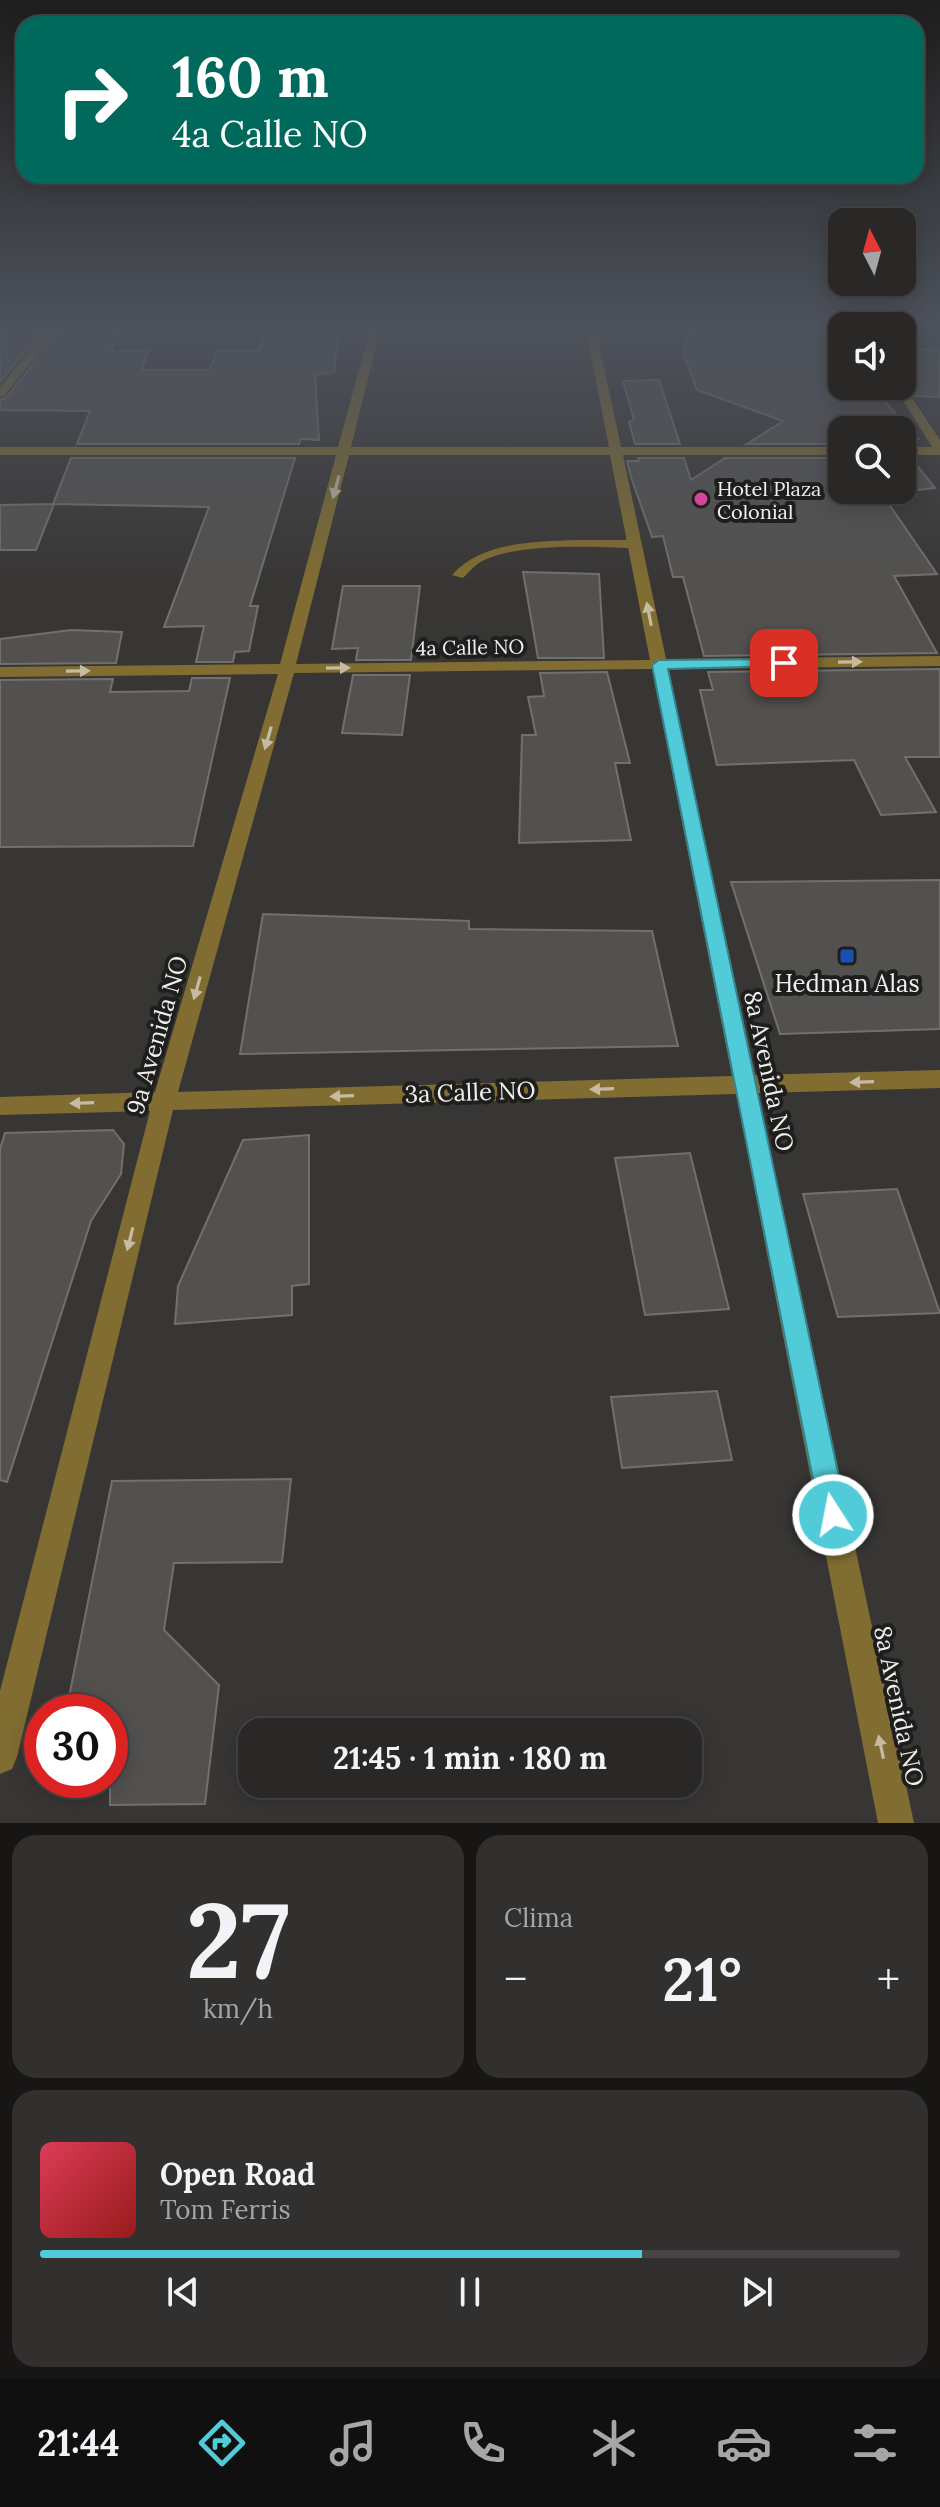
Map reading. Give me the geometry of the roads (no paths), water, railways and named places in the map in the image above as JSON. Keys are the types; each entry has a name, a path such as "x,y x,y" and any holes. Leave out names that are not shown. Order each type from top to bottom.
{"street":[{"name":"9a Avenida NO","path":"0,1757 164,1101 287,669 354,415"},
{"name":"8a Avenida NO","path":"609,415 896,1823"},
{"path":"918,415 940,450"},
{"path":"916,451 940,450"},
{"path":"0,451 828,451"},
{"name":"4a Calle NO","path":"0,672 940,661"},
{"name":"3a Calle NO","path":"0,1106 940,1079"}],"lane":[{"path":"458,575 476,560 505,552 585,543 635,544"}],"place":[{"name":"Hotel Plaza Colonial","path":"701,499"},
{"name":"Hedman Alas","path":"847,956"}]}
